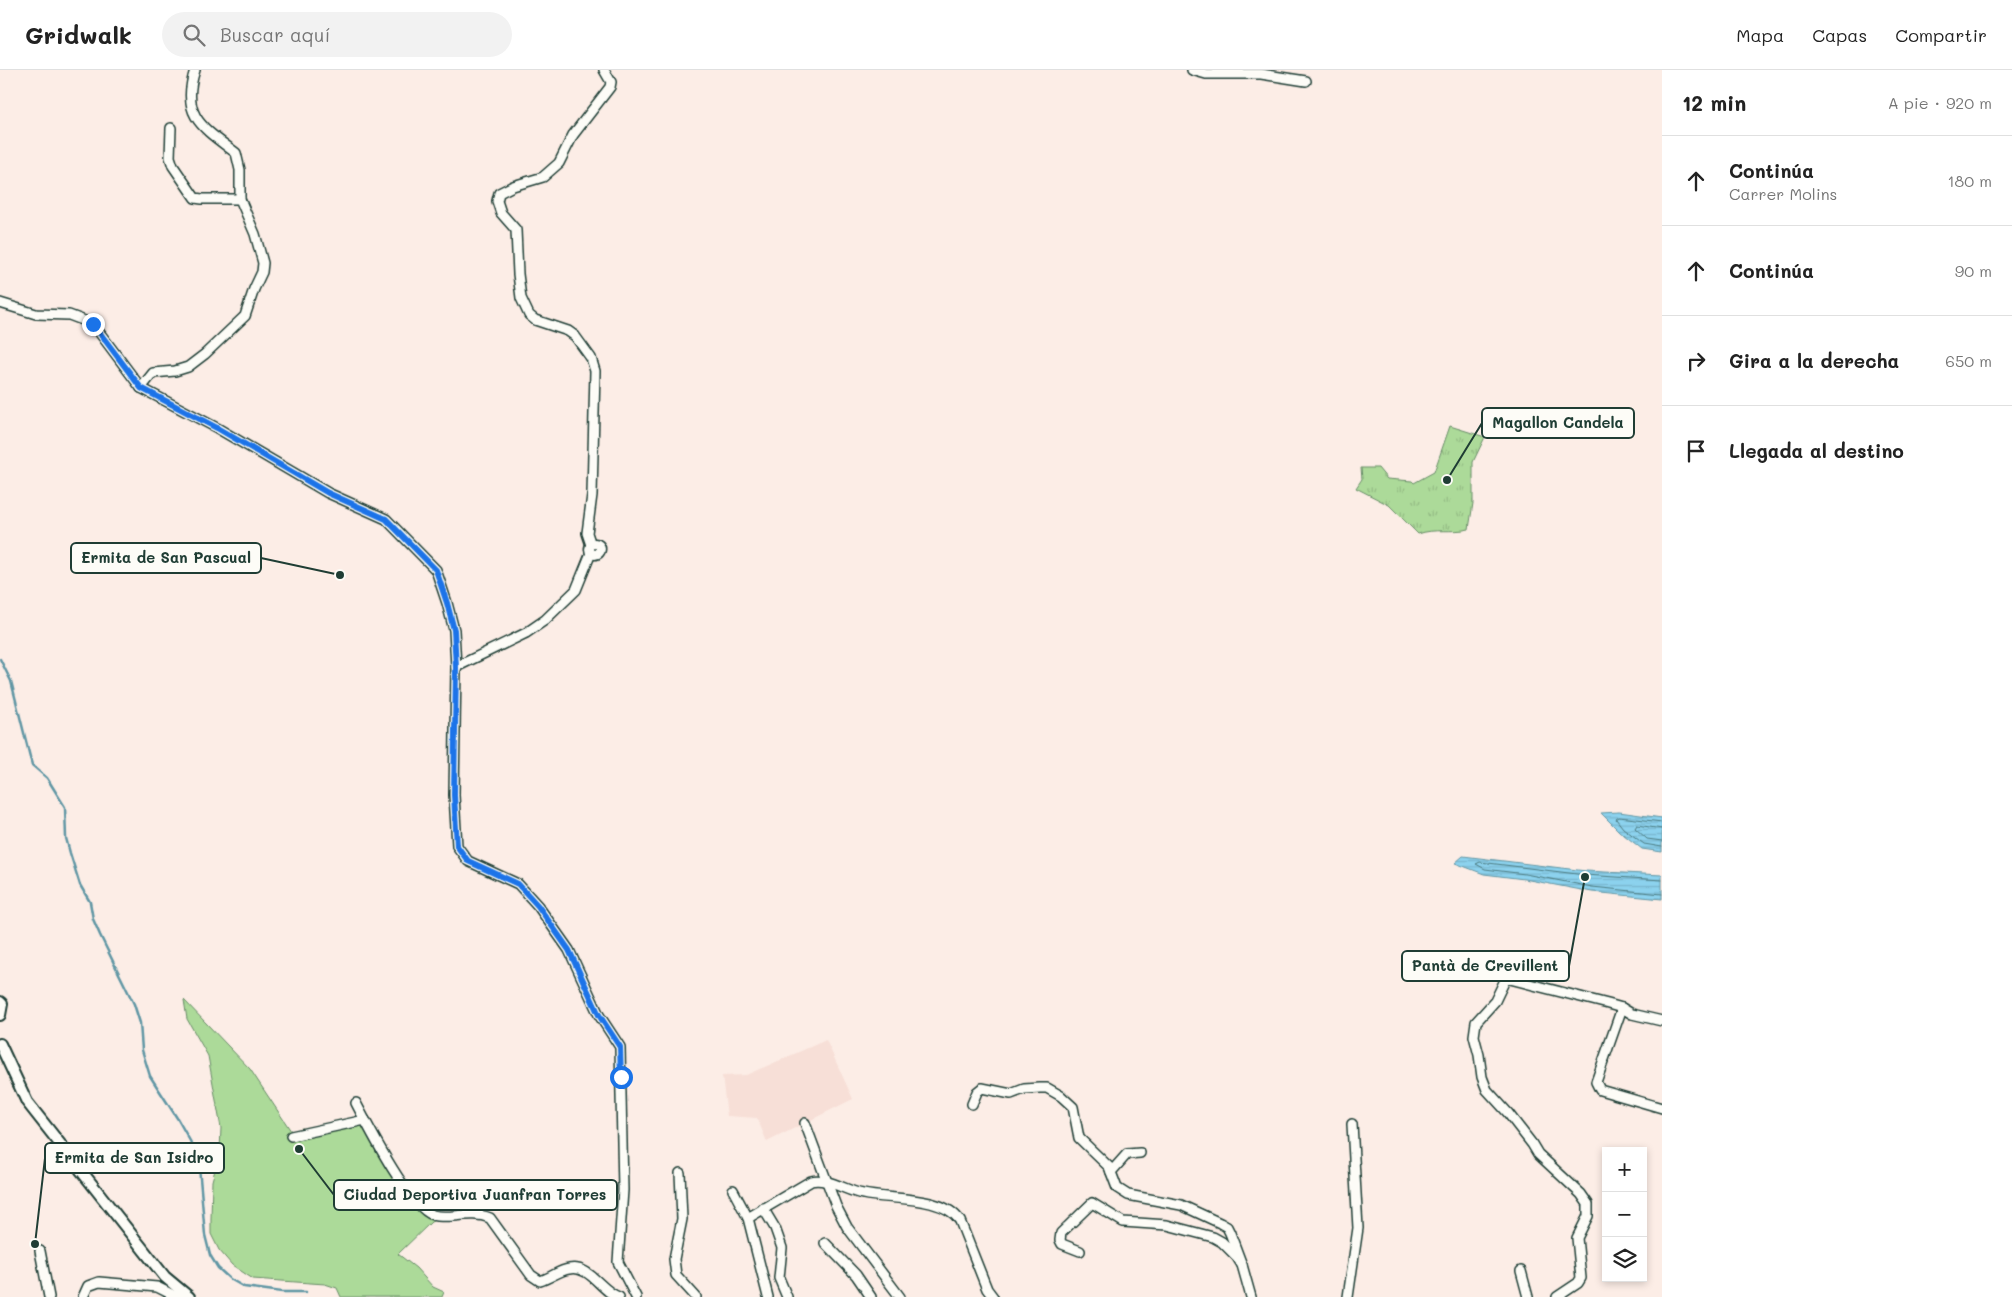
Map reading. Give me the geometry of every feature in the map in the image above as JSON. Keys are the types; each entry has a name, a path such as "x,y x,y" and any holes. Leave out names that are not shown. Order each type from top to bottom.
{"street":[{"path":"141,388 153,373 175,371 188,367 245,316 262,272 263,263 252,227 242,209 240,170 236,153 210,134 193,112 190,103 190,87 195,70"},
{"path":"456,668 526,633 545,620 576,590 591,549 587,533 592,495 595,370 591,358 575,336 568,331 535,320 529,315 521,298 516,230 501,213 497,200 499,193 513,186 543,177 559,163 573,135 610,87 611,82 604,70"},
{"path":"1192,70 1206,74 1261,74 1306,81"},
{"path":"171,128 170,157 173,166 195,198 240,199"},
{"path":"0,303 36,314 68,315 93,324 141,388 217,428 328,493 386,519 436,570 454,630 456,668 454,795 457,846 468,861 518,884 538,906 569,950 599,1015 620,1047 623,1190 618,1262 636,1297"},
{"path":"1557,1297 1578,1283 1581,1278 1577,1238 1588,1216 1588,1204 1581,1194 1538,1154 1508,1112 1487,1090 1482,1077 1474,1036 1476,1022 1495,1002 1506,978 1622,1008 1632,1014 1662,1020"},
{"path":"0,1002 2,1004 0,1015"},
{"path":"1622,1008 1596,1082 1600,1090 1662,1108"},
{"path":"0,1044 27,1102 165,1277 189,1297"},
{"path":"972,1104 977,1092 982,1088 1008,1094 1033,1088 1047,1088 1054,1091 1073,1108 1079,1138 1112,1172 1117,1188 1128,1195 1181,1205 1227,1227 1242,1265 1251,1297"},
{"path":"356,1103 380,1150 416,1202 426,1212 435,1216 481,1214 490,1218 531,1275 540,1281 568,1268 576,1268 597,1280 612,1295 619,1297"},
{"path":"291,1136 365,1120"},
{"path":"805,1123 836,1206 848,1227 900,1297"},
{"path":"1348,1297 1358,1228 1352,1124"},
{"path":"1112,1172 1127,1154 1140,1153"},
{"path":"680,1173 682,1218 674,1259 676,1275 696,1297"},
{"path":"748,1218 762,1208 811,1181 819,1179 862,1194 922,1202 954,1213 960,1222 992,1297"},
{"path":"733,1190 748,1218 768,1297"},
{"path":"1080,1251 1062,1244 1061,1233 1092,1203 1123,1222 1161,1224 1213,1237 1232,1251 1242,1265"},
{"path":"762,1208 775,1228 782,1248 778,1278 786,1297"},
{"path":"825,1244 856,1275 871,1297"},
{"path":"40,1251 49,1297"},
{"path":"1521,1271 1528,1297"},
{"path":"83,1297 88,1286 99,1282 157,1288 177,1297"}],"shaded area":[{"path":"826,1040 853,1099 767,1142 757,1118 727,1116 722,1076 746,1075"}],"green space":[{"path":"1450,426 1485,437 1473,462 1473,503 1469,529 1430,531 1418,534 1389,505 1356,488 1362,479 1361,468 1378,468 1387,479 1412,481 1414,483 1434,472"},
{"path":"184,1000 250,1069 295,1137 362,1123 374,1142 373,1146 405,1190 440,1218 431,1222 398,1254 416,1268 433,1287 444,1292 442,1297 341,1297 337,1288 325,1284 253,1279 232,1265 219,1250 211,1234 212,1181 220,1151 221,1128 208,1056 187,1019"}],"water":[{"path":"1619,812 1662,818 1662,852 1642,849 1619,831 1601,813"},
{"path":"1463,856 1586,871 1662,875 1662,899 1592,892 1524,879 1484,874 1455,863"}],"waterway":[{"path":"0,659 11,681 32,765 47,778 65,807 66,838 80,885 90,902 93,919 100,935 134,1004 140,1023 142,1050 150,1076 198,1155 205,1235 210,1255 218,1268 230,1279 244,1287 282,1292 306,1292"}],"place":[{"name":"Magallon Candela","path":"1447,480"},
{"name":"Ermita de San Pascual","path":"340,575"},
{"name":"Pantà de Crevillent","path":"1585,877"},
{"name":"Ciudad Deportiva Juanfran Torres","path":"299,1149"},
{"name":"Ermita de San Isidro","path":"35,1244"}],"route":[{"path":"93,324 141,388 217,428 328,493 386,519 436,570 454,630 456,668 454,795 457,846 468,861 518,884 538,906 569,950 599,1015 620,1047 621,1077"}]}
